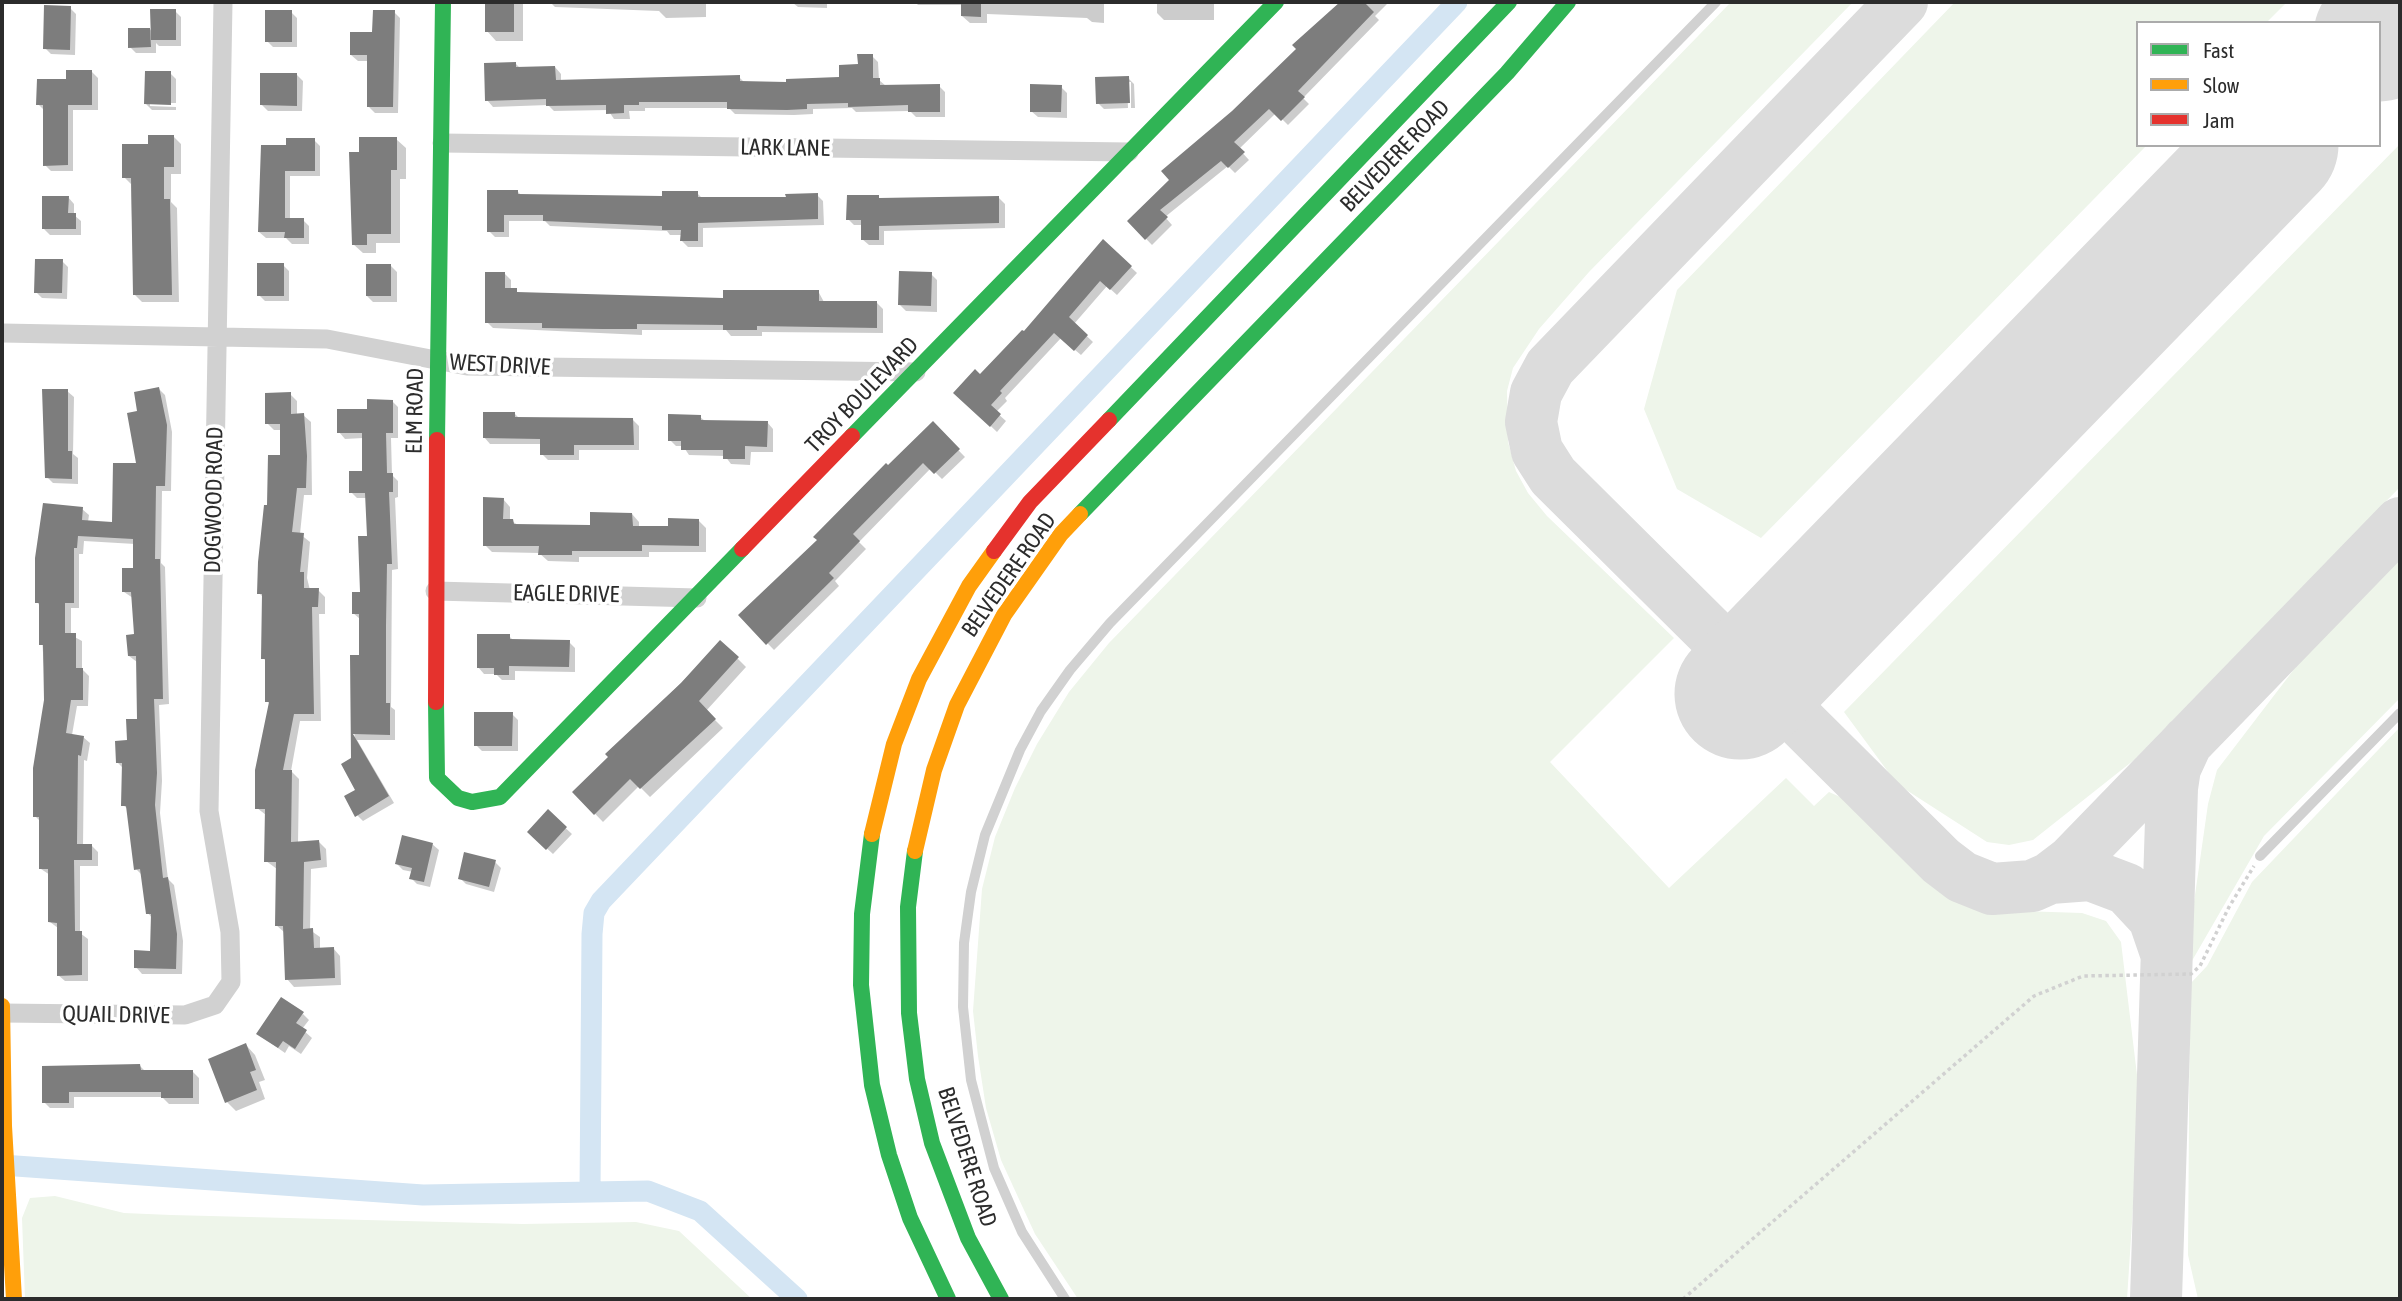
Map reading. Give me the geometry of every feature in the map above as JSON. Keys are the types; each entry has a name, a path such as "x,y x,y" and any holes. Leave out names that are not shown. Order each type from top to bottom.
{"main road":[{"name":"ELM ROAD","path":"443,2 435,591 438,778 458,798 471,802"},
{"name":"TROY BOULEVARD","path":"471,802 500,797 1276,2"},
{"name":"BELVEDERE ROAD","path":"948,1299 910,1218 889,1155 872,1085 863,1018 861,949 865,878 877,811 894,744 934,647 1008,528 1077,452 1267,273 1509,2"},
{"name":"BELVEDERE ROAD","path":"1002,1299 968,1238 943,1174 924,1111 912,1046 907,978 908,907 917,837 934,769 971,674 1004,615 1039,562 1110,481 1507,74 1568,2"},
{"path":"1267,273 1290,297"},
{"path":"2,1006 4,1126 14,1299"}],"street":[{"name":"DOGWOOD ROAD","path":"223,2 209,811 230,932 233,968 225,995"},
{"name":"LARK LANE","path":"442,143 1129,152"},
{"name":"WEST DRIVE","path":"2,333 327,339 467,366 916,372"},
{"name":"EAGLE DRIVE","path":"435,591 697,598"},
{"name":"QUAIL DRIVE","path":"2,1013 185,1016 215,1005 225,995"}],"lane":[{"path":"1065,1299 1022,1232 994,1168 971,1080 963,1007 964,943 971,892 985,835 1020,750 1041,711 1070,670 1110,622 1716,2"},
{"path":"2260,856 2400,713"}],"path":[{"path":"1683,1299 2034,996 2083,976 2191,974 2200,966 2229,906 2260,856"}],"shaded area":[{"path":"1731,2 1853,2 1589,272 1539,329 1513,368 1507,391 1508,442 1516,471 1528,493 1547,516 1674,638 1550,762 1669,888 1786,778 1814,806 1829,792 1847,800 1935,884 1958,900 1990,910 2082,913 2106,921 2121,942 2140,1100 2127,1299 1078,1299 1035,1234 1001,1160 986,1108 973,1011 982,889 995,837 1037,744 1069,692 1109,643"},
{"path":"1955,2 2287,2 2268,21 2136,21 2136,147 2145,147 1761,538 1677,489 1644,409 1677,290"},
{"path":"2400,144 2400,487 2134,760 2033,840 2009,845 1987,842 1897,784 1844,712"},
{"path":"2400,556 2400,698 2264,836 2189,966 2191,923 2208,804 2217,770 2308,651"},
{"path":"2400,727 2400,1299 2198,1299 2188,1255 2190,984 2207,966 2252,882"},
{"path":"55,1196 124,1213 523,1224 636,1222 679,1231 752,1299 25,1299 22,1218 30,1198"}],"building":[{"path":"485,2 514,2 514,32 485,32"},
{"path":"961,2 981,2 981,17 961,16"},
{"path":"1340,2 1364,2 1374,12 1298,91 1305,97 1281,121 1269,109 1234,142 1245,152 1228,168 1221,161 1160,210 1168,217 1145,240 1127,221 1169,180 1161,171 1232,111 1296,49 1292,45"},
{"path":"44,5 71,6 70,50 43,49"},
{"path":"150,9 176,9 176,40 151,40"},
{"path":"265,10 292,10 292,42 265,42"},
{"path":"373,10 395,10 393,107 367,107 367,55 350,55 350,32 372,32"},
{"path":"128,28 150,28 151,47 128,48"},
{"path":"857,54 873,54 873,78 880,78 880,85 940,84 940,112 908,112 908,105 848,107 848,103 807,104 807,109 787,110 727,109 727,102 639,102 639,105 624,105 624,113 606,114 606,105 546,106 546,99 485,101 484,63 516,62 516,67 555,66 556,80 740,75 740,81 786,82 786,79 839,77 839,65 858,64"},
{"path":"66,70 92,70 92,105 68,105 68,165 43,166 43,105 36,105 37,79 66,79"},
{"path":"145,71 171,71 171,105 144,104"},
{"path":"260,73 297,73 297,106 260,105"},
{"path":"1129,76 1130,103 1096,104 1095,77"},
{"path":"1030,84 1062,85 1061,112 1030,112"},
{"path":"148,135 174,135 174,167 164,167 164,199 170,199 172,295 133,295 131,178 122,178 122,144 148,144"},
{"path":"359,137 397,137 397,170 391,170 391,234 367,234 367,245 352,245 349,152 359,152"},
{"path":"286,138 315,138 315,171 285,171 285,218 304,218 304,238 284,238 285,232 258,232 261,145 286,145"},
{"path":"487,190 518,190 518,194 662,196 662,191 698,191 698,197 786,197 785,194 818,193 818,219 698,223 698,241 680,241 681,230 662,230 662,226 543,221 543,215 504,215 504,232 487,232"},
{"path":"847,195 879,195 879,198 999,196 999,223 879,226 879,240 861,240 861,220 846,220"},
{"path":"42,196 69,196 68,213 76,213 76,229 42,229"},
{"path":"1103,239 1132,266 1110,290 1100,281 1069,317 1088,335 1074,351 1054,333 1000,391 1002,393 991,405 1001,414 990,427 953,393 975,369 980,374 1022,330 1024,331"},
{"path":"35,259 63,259 62,293 34,293"},
{"path":"257,263 284,263 284,296 257,296"},
{"path":"366,264 391,264 391,296 366,296"},
{"path":"899,271 932,272 931,306 898,305"},
{"path":"485,272 505,272 505,288 517,288 517,292 723,298 723,290 819,290 819,301 877,301 877,328 757,326 757,330 723,330 723,325 637,324 637,329 602,329 542,328 542,323 485,323"},
{"path":"159,387 167,425 165,486 156,486 155,559 160,559 163,699 154,699 157,773 155,805 163,878 168,877 177,934 176,969 134,968 134,950 150,951 151,914 146,914 140,869 134,870 126,806 121,806 122,763 116,763 115,741 127,740 126,719 137,719 136,656 128,656 126,635 134,634 131,592 122,592 122,568 133,568 133,539 78,536 77,548 74,548 74,603 65,603 65,633 76,633 76,668 83,668 83,700 71,700 66,733 84,736 81,756 78,755 77,844 92,844 92,860 74,860 75,931 82,931 82,975 57,976 57,923 48,922 48,869 39,869 39,817 33,817 33,768 44,700 43,645 39,645 39,603 35,603 35,558 43,503 83,507 82,520 112,522 113,463 136,463 127,413 137,411 134,392"},
{"path":"42,389 68,389 68,451 72,451 72,479 45,478"},
{"path":"291,392 291,414 304,413 307,456 306,488 297,488 292,532 304,533 300,572 304,572 304,588 319,588 318,607 312,607 314,714 294,714 283,770 292,770 291,842 319,840 321,860 304,862 303,929 313,928 314,948 334,947 335,978 285,980 283,926 275,926 276,862 264,862 265,809 255,809 255,770 269,702 265,702 265,659 261,659 262,594 257,594 258,562 264,505 267,505 268,455 280,455 280,424 265,424 265,393"},
{"path":"367,399 393,400 393,433 386,433 387,473 393,473 393,492 389,492 392,564 387,564 386,626 386,703 390,703 390,735 353,734 389,796 355,817 344,796 355,790 341,764 351,758 350,655 359,655 359,614 352,614 352,592 360,592 358,536 367,536 365,493 349,493 349,471 362,471 362,433 337,433 337,409 367,409"},
{"path":"483,412 515,412 515,417 633,418 634,445 574,445 574,455 540,455 540,439 483,438"},
{"path":"668,414 701,415 701,420 768,421 767,447 745,446 745,459 723,459 723,450 681,450 681,441 668,441"},
{"path":"933,421 960,449 934,474 923,463 853,534 860,541 829,573 834,578 766,645 738,615 817,540 813,537 886,463 888,465"},
{"path":"483,497 504,498 503,519 513,519 514,524 590,525 590,512 632,513 633,526 668,526 668,518 699,519 699,546 642,545 642,551 572,551 572,555 538,555 539,546 483,546"},
{"path":"477,634 510,634 510,639 570,640 569,667 509,666 509,675 494,675 494,668 477,668"},
{"path":"720,640 739,657 699,701 716,719 640,789 630,779 594,815 572,792 608,757 605,754 681,683"},
{"path":"474,712 513,712 512,746 474,746"},
{"path":"548,809 567,827 546,850 527,832"},
{"path":"402,835 433,843 424,882 409,879 412,868 395,864"},
{"path":"464,852 496,860 489,887 458,879"},
{"path":"281,997 304,1012 296,1023 307,1030 295,1049 283,1041 278,1048 256,1034"},
{"path":"246,1043 256,1070 250,1072 257,1090 225,1103 208,1059"},
{"path":"140,1064 141,1070 193,1070 193,1098 161,1098 161,1092 69,1092 69,1103 42,1103 42,1066"}],"waterway":[{"path":"590,1192 592,934 594,913 601,901 1457,2"},
{"path":"2,1165 423,1195 648,1191 700,1211 797,1299"}],"taxiway":[{"path":"1902,2 1550,367 1536,393 1531,422 1537,451 1553,476 1941,861 1962,877 1992,889 2032,886 2050,878 2071,862 2400,523"},
{"path":"2156,1299 2172,788 2175,768 2187,742"},
{"path":"2050,878 2090,875 2127,889 2154,918 2166,953"}],"runway":[{"path":"2381,34 2400,14"},
{"path":"1740,694 2271,147"}],"traffic: fast":[{"path":"437,440 443,2"},
{"path":"852,436 1276,2"},
{"path":"1109,420 1509,2"},
{"path":"1080,514 1507,73 1568,2"},
{"path":"436,702 437,778 458,798 472,802 500,797 742,549"},
{"path":"872,834 862,914 861,985 872,1085 889,1155 910,1218 948,1299"},
{"path":"915,851 908,907 909,1013 917,1079 932,1143 968,1238 1001,1299"}],"traffic: slow":[{"path":"915,851 934,770 957,705 1004,615 1061,534 1080,514"},
{"path":"872,834 894,744 919,679 969,586 994,551"},
{"path":"2,1006 4,1126 14,1299"}],"traffic: jam":[{"path":"994,551 1030,502 1109,420"},
{"path":"742,549 852,436"},
{"path":"436,702 437,440"}]}
